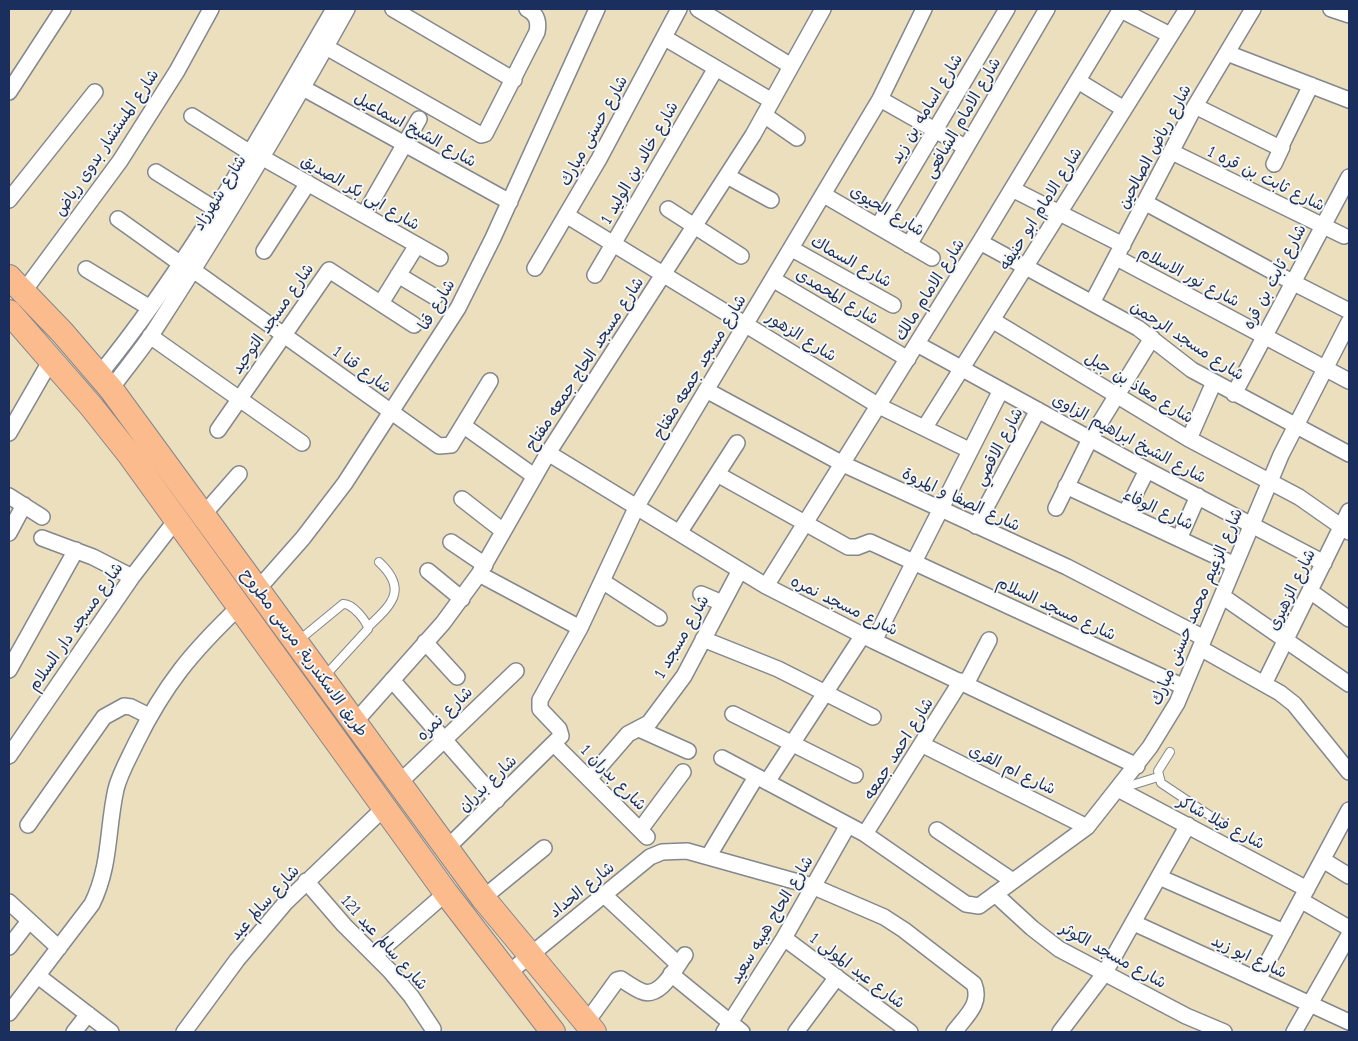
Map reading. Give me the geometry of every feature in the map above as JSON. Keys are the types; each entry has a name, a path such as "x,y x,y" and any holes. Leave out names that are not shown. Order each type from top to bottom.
{"main road":[{"name":"طريق الاسكندرية, مرسى مطروح","path":"16,284 105,382 446,849 529,956 590,1028"},
{"name":"طريق الاسكندرية, مرسى مطروح","path":"9,312 129,454 446,893 506,974 553,1032"}],"street":[{"path":"12,81 64,9"},
{"name":"شارع المستشار بدوى رياض","path":"16,284 120,161 177,71 211,9"},
{"name":"شارع شهرزاد","path":"105,382 150,308 187,267 256,155 334,9"},
{"name":"شارع شهرزاد","path":"105,382 150,336 215,209 303,88 348,9"},
{"path":"393,9 514,80"},
{"path":"326,47 481,135 487,133 537,32 538,24 536,17 527,9"},
{"name":"شارع قنا","path":"258,589 325,511 458,308 510,202 597,9"},
{"name":"شارع حسنى مبارك","path":"535,268 665,38 679,9"},
{"path":"698,9 791,66"},
{"name":"شارع مسجد الحاج جمعه مفتاح","path":"355,722 462,599 482,569 548,453 764,116 823,9"},
{"name":"شارع مسجد جمعه مفتاح","path":"554,744 561,736 561,732 540,709 540,700 580,628 637,506 746,323 774,280 880,99 924,9"},
{"name":"شارع اسامه بن زيد","path":"878,226 1007,9"},
{"name":"شارع الامام الشافعى","path":"909,245 1048,9"},
{"path":"1120,9 1170,35"},
{"name":"شارع الامام مالك","path":"766,586 980,242 1120,9"},
{"name":"شارع الامام ابو حنيفه","path":"925,427 1187,9"},
{"name":"شارع رياض الصالحين","path":"1092,303 1146,203 1195,106 1253,9"},
{"path":"1331,9 1349,15"},
{"path":"665,38 772,101"},
{"path":"1227,52 1349,100"},
{"name":"شارع خالد بن الوليد 1","path":"595,275 716,68"},
{"path":"1078,81 1124,109"},
{"path":"1274,164 1311,85"},
{"name":"شارع الشيخ اسماعيل","path":"303,88 510,202"},
{"path":"9,200 95,92"},
{"path":"880,99 966,147"},
{"path":"1195,106 1278,148 1282,147"},
{"name":"شارع ابى بكر الصديق","path":"192,116 256,155 440,258"},
{"path":"764,116 797,138"},
{"path":"364,215 419,119"},
{"name":"شارع ثابت بن قره 1","path":"1172,152 1344,236"},
{"path":"156,172 215,209"},
{"path":"727,176 771,200"},
{"name":"شارع ثابت بن قره","path":"1234,394 1349,177"},
{"path":"264,251 308,183"},
{"name":"شارع نور الاسلام","path":"1012,189 1058,212 1120,252 1264,336 1349,381"},
{"name":"شارع الحيوى","path":"824,194 932,258"},
{"path":"1146,203 1294,283 1349,310"},
{"path":"668,209 741,256"},
{"name":"شارع الزهور","path":"566,215 614,242 879,406 969,450"},
{"name":"شارع قنا 1","path":"118,219 439,446 451,445 490,381"},
{"name":"شارع مسجد الرحمن","path":"980,242 1138,328 1192,370 1349,454"},
{"path":"381,303 417,245"},
{"name":"شارع السماك","path":"792,249 893,304"},
{"path":"86,268 150,308"},
{"name":"شارع مسجد التوحيد","path":"218,430 329,270 414,325"},
{"path":"398,275 435,297"},
{"name":"شارع المحمدى","path":"774,280 908,359"},
{"name":"شارع معاذ بن جبل","path":"992,320 1189,440 1299,497 1346,529"},
{"name":"شارع الزعيم محمد حسنى مبارك","path":"722,758 865,834 970,906 979,906 1087,827 1137,766 1177,703 1270,482 1349,322"},
{"path":"150,336 302,443"},
{"path":"1056,508 1090,439 1152,338"},
{"name":"شارع الشيخ ابراهيم الزاوى","path":"917,344 1147,470 1324,563"},
{"path":"10,428 51,360"},
{"path":"1189,440 1214,382"},
{"name":"شارع الصفا و المروة","path":"706,390 843,464 1067,567 1202,643 1287,698 1307,717 1349,772"},
{"path":"954,1032 976,1004 978,994 974,984 891,921 812,886 708,857 761,779 791,743 826,691 868,638 913,563 1001,390"},
{"name":"شارع الاقصي","path":"976,526 1038,410"},
{"path":"464,426 534,476"},
{"path":"679,533 737,443"},
{"name":"شارع مسجد نمره","path":"548,453 637,506 739,572 868,638 1137,766"},
{"path":"1125,514 1147,470"},
{"path":"203,515 239,474"},
{"name":"شارع مسجد السلام","path":"717,474 805,525 848,547 856,547 870,542 1184,687"},
{"name":"شارع الوفاء","path":"1066,486 1235,565"},
{"path":"9,496 42,517"},
{"path":"1179,539 1198,496"},
{"path":"462,499 504,531"},
{"path":"9,533 24,505"},
{"name":"شارع الزهيرى","path":"1264,684 1324,563 1346,529 1349,511"},
{"name":"شارع مسجد دار السلام","path":"9,756 132,576 176,520"},
{"path":"42,538 76,550 132,576"},
{"path":"451,542 482,569 580,628"},
{"path":"9,670 34,629 76,550"},
{"path":"428,571 462,599"},
{"name":"شارع مسجد 1","path":"589,779 628,734 649,723 684,676 739,572"},
{"path":"602,581 659,618"},
{"path":"1310,591 1349,618"},
{"path":"701,594 722,603"},
{"path":"1222,596 1287,640 1346,676"},
{"path":"9,1013 92,904 106,868 116,790 120,776 150,716 182,665 239,607"},
{"path":"703,639 778,669 826,691 873,717"},
{"path":"964,683 989,640"},
{"path":"426,642 457,677"},
{"name":"شارع نمره","path":"399,783 516,671"},
{"path":"392,680 497,800"},
{"name":"شارع احمد جمعه","path":"865,834 964,683"},
{"path":"28,825 104,718 124,706 131,707 150,716"},
{"path":"734,714 855,775"},
{"path":"639,729 688,751"},
{"name":"شارع بدران 1","path":"554,744 644,833 683,772"},
{"name":"شارع بدران","path":"446,849 554,744"},
{"name":"شارع ام القرى","path":"923,745 1087,827"},
{"name":"شارع فيلا شاكر","path":"1118,789 1188,825 1304,895 1349,928"},
{"name":"شارع سالم عيد","path":"184,1032 237,960 286,902 384,808"},
{"path":"1258,980 1349,810"},
{"name":"شارع الحاج هيبه سعيد","path":"727,1028 784,938 848,825"},
{"path":"1060,1032 1104,974 1188,825"},
{"path":"937,830 1013,881"},
{"path":"483,898 544,848"},
{"name":"شارع الحداد","path":"506,974 650,857 668,851 687,851 708,857"},
{"path":"1322,860 1349,876"},
{"path":"1160,877 1284,932"},
{"name":"شارع سالم عيد 121","path":"306,881 344,925 375,955 411,996 433,1030"},
{"path":"375,955 446,893"},
{"path":"603,894 678,964 727,1028 742,1032"},
{"name":"شارع مسجد الكوثر","path":"995,894 1046,940 1104,974 1221,1032"},
{"path":"9,902 59,948"},
{"path":"9,947 29,921"},
{"name":"شارع ابو زيد","path":"1134,922 1349,1022"},
{"path":"1294,1032 1349,935"},
{"name":"شارع عبد المولى 1","path":"784,938 910,1032"},
{"path":"590,1028 616,980 621,979 642,992 649,994 657,991 678,964"},
{"path":"38,976 111,1032"},
{"path":"796,1032 837,977"},
{"path":"74,1032 88,1014"}],"lane":[{"path":"322,678 368,627 392,604 394,598 390,575 379,562"},
{"path":"297,643 343,604 351,606 368,627"},
{"path":"1170,752 1158,771 1158,777 1166,787 1222,823"},
{"path":"1118,789 1158,777"}]}
